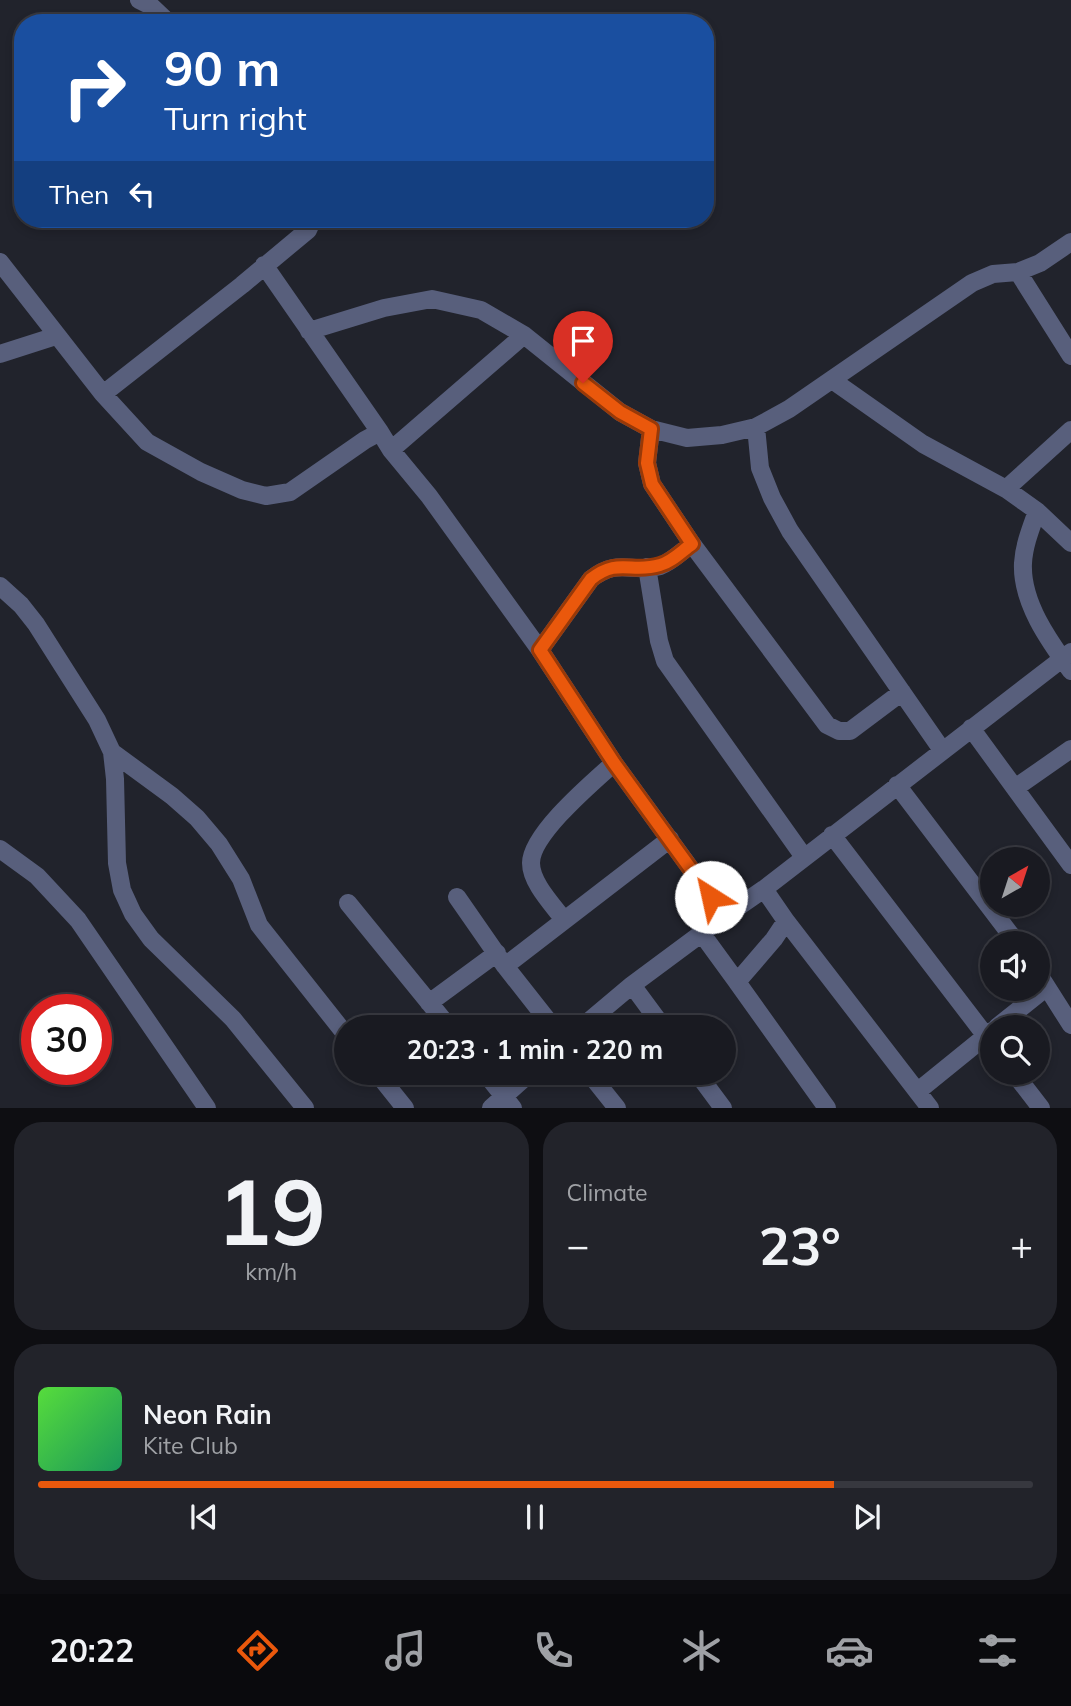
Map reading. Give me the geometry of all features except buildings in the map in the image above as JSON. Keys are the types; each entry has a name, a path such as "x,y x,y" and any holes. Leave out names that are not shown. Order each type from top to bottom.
{"street":[{"path":"139,0 159,14"},
{"path":"103,394 215,307 309,228"},
{"path":"309,331 384,307 432,299 481,310 524,335 620,412 651,429 687,438 722,435 757,427 789,410 972,283 993,274 1017,272 1040,263 1071,242"},
{"path":"0,262 103,394 147,442 201,472 242,490 266,496 290,492 380,432"},
{"path":"264,265 391,450 422,488 540,650 614,763 725,916"},
{"path":"1017,272 1071,356"},
{"path":"391,450 524,335"},
{"path":"0,354 56,336"},
{"path":"832,380 923,444 1006,489 1037,511 1071,542"},
{"path":"757,427 760,468 790,531 942,750"},
{"path":"651,429 647,463 652,484 692,544 827,725 839,731 850,731 902,692"},
{"path":"1006,489 1071,430"},
{"path":"596,1015 632,985 764,889 971,728 1068,661 1040,622 1025,587 1022,565 1037,511"},
{"path":"540,650 596,574 617,565 647,567 665,564 692,544"},
{"path":"647,567 659,641 665,661 804,857"},
{"path":"0,586 21,605 36,625 97,720 111,752 115,779 117,863 122,890 133,914 151,939 233,1019 305,1108"},
{"path":"971,728 1071,864"},
{"path":"1016,788 1071,749"},
{"path":"111,752 172,796 197,818 219,844 241,879 259,925 334,1020"},
{"path":"564,920 533,874 531,862 557,817 614,763"},
{"path":"897,785 1008,931"},
{"path":"832,835 980,1020"},
{"path":"429,1003 564,920 670,839"},
{"path":"0,849 37,876 78,920 207,1108"},
{"path":"764,889 930,1108"},
{"path":"457,897 544,1015"},
{"path":"348,903 439,1015"},
{"path":"737,982 774,939 786,920"},
{"path":"702,934 827,1108"},
{"path":"632,985 654,1015"},
{"path":"1050,991 1071,1025"},
{"path":"1011,1015 1024,1001"},
{"path":"918,1091 980,1044"},
{"path":"387,1085 405,1108"},
{"path":"492,1085 502,1104 519,1085"},
{"path":"599,1085 617,1108"},
{"path":"706,1085 723,1108"},
{"path":"1023,1085 1041,1108"}],"route":[{"path":"583,383 620,412 651,429 647,463 652,484 692,544 657,567 634,568 617,565 602,570 591,579 540,650 614,763 711,897"}]}
